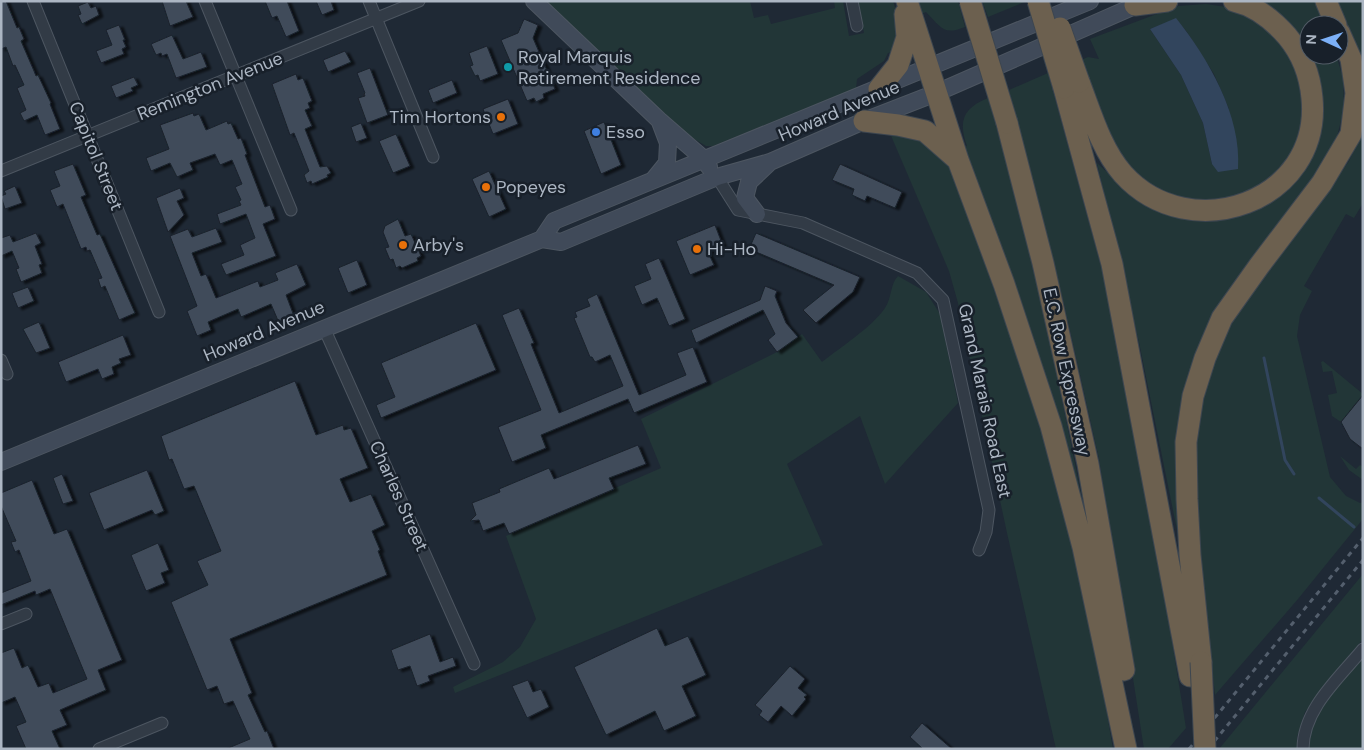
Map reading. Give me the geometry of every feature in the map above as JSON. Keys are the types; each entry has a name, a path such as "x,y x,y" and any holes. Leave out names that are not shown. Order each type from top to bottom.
{"highway":[{"path":"905,1 929,68 958,160 1004,284 1051,426 1083,547 1131,747"},
{"path":"879,88 898,65 907,38 905,1"},
{"name":"E.C. Row Expressway","path":"970,1 1007,123 1044,262 1088,464 1125,677 1131,747"},
{"path":"1038,1 1071,85 1104,146 1122,173 1137,188 1154,198 1189,210 1208,211 1227,209 1249,202 1276,187 1292,171 1311,133 1313,108 1311,85 1296,46 1277,25 1259,11 1234,1"},
{"path":"1051,1 1112,264 1196,669 1205,749"},
{"path":"1141,3 1167,1"},
{"path":"1326,1 1332,15"},
{"path":"1330,1 1334,15"},
{"path":"1200,749 1186,499 1186,442 1193,396 1205,358 1222,318 1322,182 1351,134 1356,93 1349,54"},
{"path":"864,121 898,125 925,131 958,160"}],"main road":[{"name":"Grand Marais Road East","path":"534,1 659,120 704,160 717,177"},
{"name":"Howard Avenue","path":"542,239 554,221 1090,1"},
{"name":"Howard Avenue","path":"1,462 542,239 561,242 717,177 770,162 864,121 936,93 1141,3"},
{"path":"651,182 667,163 668,143 659,120"},
{"path":"757,214 746,198 749,182 770,162"}],"street":[{"name":"Capitol Street","path":"33,1 159,312"},
{"path":"205,1 291,210"},
{"path":"369,1 433,157"},
{"name":"Remington Avenue","path":"1,172 419,1"},
{"path":"852,1 857,26"},
{"name":"Grand Marais Road East","path":"717,177 738,210 803,223 917,273 943,300 989,510 986,532 979,550"},
{"name":"Charles Street","path":"324,328 474,664"},
{"path":"1,360 7,374"},
{"path":"1,624 26,614"},
{"path":"1303,749 1303,739 1314,707 1363,649"},
{"path":"98,749 162,723"}],"green space":[{"path":"546,1 750,1 754,18 768,15 771,24 835,8 834,1 843,1 849,36 864,33 858,1 893,1 901,27 894,52 888,53 884,61 857,79 856,88 713,146 706,146 686,134"},
{"path":"917,1 958,1 965,27 952,31 939,26 926,12 921,14"},
{"path":"982,1 1027,1 988,17"},
{"path":"1246,1 1315,1 1320,15 1299,15 1299,65 1339,65 1343,78 1344,108 1337,137 1320,169 1214,319 1179,540 1140,347 1097,163 1137,199 1170,215 1201,220 1227,218 1280,193 1318,92"},
{"path":"1337,1 1363,1 1363,75 1349,31 1349,15 1343,15"},
{"path":"1206,4 1233,8 1260,24 1280,42 1300,76 1303,125 1293,149 1280,171 1242,197 1196,204 1143,183 1112,145 1081,60 1088,57 1099,59 1090,39 1178,6","holes":["1176,19 1187,32 1214,74 1229,109 1212,164 1203,123 1181,75 1150,29"]},
{"path":"1048,73 1102,270 1136,419 1186,728 1168,749 1144,749 1099,459 1064,304 1009,90"},
{"path":"988,98 1030,254 1086,519 961,148 967,146 963,129 965,116 973,106"},
{"path":"1363,124 1363,203 1354,218 1346,214 1304,286 1312,291 1300,315 1297,336 1330,477 1346,496 1360,503 1363,502 1363,519 1298,599 1215,695 1199,550 1195,467 1197,415 1207,372 1237,314 1349,161 1359,140"},
{"path":"889,131 911,134 946,159 986,267 1039,419 1070,531 1094,638 1113,749 1056,749 1007,533 958,303 949,271"},
{"path":"898,276 926,292 940,314 958,403 885,484 860,416 787,464 823,545 455,693 453,687 503,662 520,647 536,619 506,536 661,468 641,419 777,352 802,334 822,362 864,330 879,315 887,304 895,279"},
{"path":"1323,361 1363,394 1341,422 1332,416 1328,395 1337,393 1332,371 1323,372 1321,362"},
{"path":"1340,456 1356,469 1360,465 1363,467 1363,480 1349,470"},
{"path":"1363,574 1363,639 1305,712 1297,737 1297,749 1219,749"},
{"path":"1363,658 1363,749 1307,749 1308,737 1319,712 1336,688"}],"water":[{"path":"1176,18 1211,69 1229,108 1238,149 1238,169 1218,172 1212,164 1203,123 1181,75 1150,29"}],"building":[{"path":"1,1 6,1 17,28 19,27 24,39 21,41 36,76 38,75 51,103 60,129 45,135 37,115 24,121 20,113 26,110 17,88 24,85 15,65 13,66 6,47 1,49"},
{"path":"162,1 186,1 193,17 170,26"},
{"path":"265,1 287,1 299,31 286,37 277,16 272,18"},
{"path":"316,1 331,1 334,10 322,15"},
{"path":"88,2 91,8 96,6 99,15 82,24 78,15 81,14 78,6"},
{"name":"Royal Marquis Retirement Residence","path":"524,19 538,25 533,38 555,89 543,94 544,98 536,102 534,98 527,101 501,40 518,33"},
{"path":"119,25 125,40 123,40 126,47 122,49 124,54 101,63 96,51 112,45 106,30"},
{"path":"172,35 183,59 201,52 207,67 176,78 167,54 162,56 161,53 156,55 151,44"},
{"path":"487,46 498,74 480,81 478,75 475,76 470,66 473,65 469,53"},
{"path":"345,51 351,62 328,72 323,60"},
{"path":"370,68 388,115 367,123 358,98 365,96 365,93 357,73"},
{"path":"296,74 298,80 303,78 312,101 308,103 310,108 305,110 312,126 305,129 320,167 327,166 331,173 327,175 328,177 312,184 311,181 307,183 304,175 309,171 294,133 290,135 272,84"},
{"path":"134,77 138,85 131,88 133,91 116,98 111,86"},
{"path":"452,80 457,93 433,103 428,90"},
{"name":"Tim Hortons","path":"508,99 518,124 493,134 483,109"},
{"path":"193,113 194,116 199,114 206,130 227,121 228,124 231,123 238,139 241,138 247,154 245,155 265,207 270,205 275,219 263,224 276,256 226,275 221,264 244,255 240,245 255,238 246,214 220,224 217,214 241,205 239,201 241,200 235,187 242,184 232,160 220,165 215,154 190,163 193,170 177,177 170,163 151,171 146,158 169,149 160,125"},
{"path":"604,122 621,165 601,174 584,131"},
{"path":"361,123 367,138 356,142 351,127"},
{"path":"396,134 410,166 393,173 379,141"},
{"path":"73,164 86,195 81,197 97,235 100,234 135,313 119,320 105,286 101,288 98,279 102,278 90,250 87,251 86,247 81,249 63,204 57,207 50,190 60,186 54,171"},
{"path":"840,164 902,192 895,208 867,196 865,201 852,195 854,189 832,180"},
{"name":"Popeyes","path":"489,171 506,209 489,217 472,179"},
{"path":"15,186 22,203 5,209 1,196 6,194 4,191"},
{"path":"180,188 184,198 177,201 184,215 168,232 156,198"},
{"name":"Arby's","path":"398,219 405,236 411,234 421,256 417,258 418,261 402,268 400,266 396,268 393,259 390,260 385,248 389,247 383,232 385,226"},
{"name":"Hi-Ho","path":"715,225 723,246 708,252 714,265 690,275 676,241"},
{"path":"216,228 222,242 192,253 201,276 206,274 216,298 258,281 260,287 278,280 275,273 297,264 306,285 286,295 294,316 279,323 271,304 241,317 238,309 208,322 211,330 197,336 187,311 197,306 170,236 188,229 192,237"},
{"path":"36,233 41,243 35,246 42,264 39,265 42,273 21,282 16,269 19,268 12,251 1,256 1,238 10,235 13,242"},
{"path":"756,233 860,277 853,292 816,323 803,310 834,285 749,249"},
{"path":"659,258 685,319 669,326 657,298 642,305 634,286 651,279 645,264"},
{"path":"357,260 367,285 348,293 338,268"},
{"path":"765,286 777,291 775,296 786,323 798,337 777,352 768,340 775,334 763,310 696,343 691,330 760,300"},
{"path":"28,287 34,301 18,308 12,293"},
{"path":"597,294 639,395 686,375 677,353 693,347 707,382 634,413 628,399 541,435 546,448 512,462 498,427 541,410 502,315 519,308 534,343 531,344 559,413 623,386 610,355 595,362 590,357 574,318 577,317 575,312 590,306 587,299"},
{"path":"39,322 50,348 36,353 23,329"},
{"path":"476,323 496,370 381,418 376,405 395,397 381,363"},
{"path":"123,335 131,355 119,359 121,363 112,367 114,374 102,379 98,369 66,382 58,362"},
{"path":"295,381 316,435 343,425 344,430 351,428 368,468 340,479 350,502 371,494 385,525 372,531 387,575 230,639 252,693 248,695 265,732 267,731 274,749 226,749 250,739 233,701 224,704 217,686 207,690 171,602 208,585 197,561 221,551 194,486 184,489 172,459 169,460 161,436"},
{"path":"1363,395 1363,449 1350,439 1341,422"},
{"path":"638,445 646,464 609,478 614,489 509,534 504,523 483,531 479,520 470,521 476,515 472,503 500,492 499,489 549,468 554,479"},
{"path":"147,470 164,511 155,515 152,510 104,530 89,493"},
{"path":"62,474 73,501 63,504 53,478"},
{"path":"32,480 54,534 67,529 122,660 98,670 106,690 60,710 67,725 52,731 60,749 26,749 16,726 26,722 15,697 1,703 1,653 14,648 22,668 28,665 38,687 49,683 53,693 87,679 50,589 36,595 35,591 1,605 1,593 31,581 19,550 15,552 11,542 16,541 1,506 1,493"},
{"path":"158,543 169,570 161,573 165,583 146,591 131,555"},
{"path":"657,628 665,646 688,636 706,675 682,686 696,716 664,731 655,711 606,735 574,667"},
{"path":"430,634 440,662 453,657 456,666 428,676 430,681 417,686 410,666 398,670 391,650"},
{"path":"790,666 805,679 798,688 807,695 804,697 806,699 792,716 781,706 768,722 759,715 762,711 755,705"},
{"path":"528,680 533,692 541,689 549,707 527,718 512,686"},
{"path":"922,723 952,749 923,749 910,737"}],"waterway":[{"path":"1264,358 1285,460 1294,474"},
{"path":"1319,498 1354,527"}],"railway":[{"path":"1189,749 1363,538"},
{"path":"1208,749 1363,560"}],"place":[{"name":"Royal Marquis Retirement Residence","path":"508,67"},
{"name":"Tim Hortons","path":"501,117"},
{"name":"Esso","path":"596,132"},
{"name":"Popeyes","path":"486,187"},
{"name":"Arby's","path":"403,245"},
{"name":"Hi-Ho","path":"697,249"}]}
